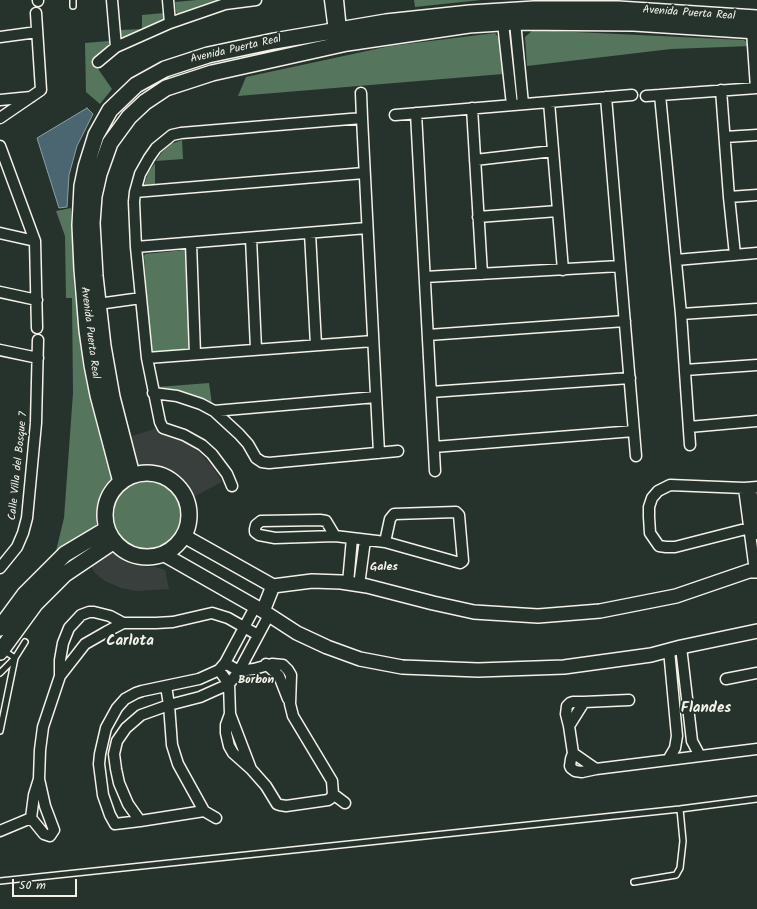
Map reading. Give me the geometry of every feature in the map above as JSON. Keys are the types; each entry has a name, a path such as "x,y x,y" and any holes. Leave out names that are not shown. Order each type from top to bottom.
{"main road":[{"name":"Avenida Puerta Real","path":"126,478 98,395 87,330 80,225 82,186 96,135 110,110 136,85 165,69 208,55 274,41 386,22 470,13 534,9 618,9 755,27"},
{"name":"Avenida Puerta Real","path":"126,478 98,302 92,223 94,196 99,174 110,143 129,117 145,102 166,88 212,73 347,43 434,30 509,23 634,23 755,27"},
{"path":"208,55 212,73"},
{"path":"147,472 161,475 174,482 184,493 188,507 189,522 184,536 175,546 163,554 150,557 136,556 124,550 111,535 105,516 106,503 112,491 126,478 147,472"},
{"path":"0,628 25,594 65,554 111,535"},
{"path":"1,651 35,604 65,574 111,535"}],"street":[{"path":"112,0 116,47"},
{"path":"168,0 170,23"},
{"path":"98,62 116,47 170,23 225,2 256,0"},
{"path":"335,5 338,30"},
{"path":"0,118 33,97 41,90 36,13"},
{"path":"509,23 517,43 522,104"},
{"path":"509,23 506,44 512,105"},
{"path":"646,96 756,88 755,27"},
{"path":"0,36 37,32"},
{"path":"506,44 517,43"},
{"path":"721,90 735,255"},
{"path":"361,93 379,453"},
{"path":"395,115 632,94"},
{"path":"660,94 681,314 690,445"},
{"path":"0,100 33,97"},
{"path":"606,97 636,456"},
{"path":"549,102 563,270"},
{"path":"472,108 482,274"},
{"path":"416,113 435,471"},
{"path":"232,486 221,464 202,445 184,435 163,428 160,422 147,358 136,247 134,213 135,192 140,174 156,148 172,135 180,132 362,118"},
{"path":"725,137 757,135"},
{"path":"0,146 5,172 35,241 37,328"},
{"path":"475,160 553,151"},
{"path":"135,192 364,172"},
{"path":"729,197 757,195"},
{"path":"478,217 558,211"},
{"path":"136,247 367,228"},
{"path":"310,233 316,345"},
{"path":"0,234 35,241"},
{"path":"251,238 256,350"},
{"path":"191,243 195,354"},
{"path":"676,260 757,254"},
{"path":"425,277 620,266"},
{"path":"0,292 37,300"},
{"path":"98,302 141,295"},
{"path":"681,314 757,309"},
{"path":"428,335 625,322"},
{"name":"Calle Villa del Bosque 7","path":"0,568 17,547 23,533 26,518 36,422 38,340"},
{"path":"147,358 373,341"},
{"path":"0,350 38,358"},
{"path":"685,370 757,365"},
{"path":"431,392 630,378"},
{"path":"153,393 177,396 201,404 214,411 239,434 248,444 256,458 262,462 268,463 398,452"},
{"path":"214,411 376,397"},
{"path":"689,427 757,421"},
{"path":"434,447 634,431"},
{"path":"184,536 273,586 312,581 354,584 474,612 538,616 600,612 676,596 749,571 756,571 754,528 751,488 670,485 658,491 652,498 649,507 650,533 659,546 676,547 754,528"},
{"path":"335,536 328,523 324,520 261,521 254,529 259,535 274,538 335,536 386,542 460,563 463,561 459,515 458,513 454,512 394,514 390,519 386,542"},
{"path":"352,538 354,584"},
{"path":"354,584 365,540"},
{"path":"163,554 297,633 327,647 360,659 402,667 478,670 564,667 651,655 675,648 757,631"},
{"path":"140,821 128,804 119,783 114,754 117,742 126,728 141,715 169,705 200,697 228,684 239,671 258,635 262,611 273,586"},
{"path":"204,811 193,814 118,824 114,823 103,795 100,774 100,754 106,728 110,718 125,699 142,691 199,680 222,666 244,628 262,611"},
{"path":"39,779 34,795 31,818 44,834 48,836 52,835 54,830 45,806 39,779 40,750 43,727 60,676 60,660 63,643 69,628 81,615 89,612 110,616 123,623"},
{"path":"60,676 85,644 123,623 173,622 212,613 228,618 258,635"},
{"path":"675,648 686,696 692,741 700,756"},
{"path":"668,760 677,742 673,698 675,648"},
{"path":"266,664 283,665 289,672 291,686 290,704 293,716 332,781 333,794 328,800 286,806 277,804 266,786 251,769 233,753 229,746 226,733 226,724 230,714 228,684 222,666 239,671 254,669 266,664"},
{"path":"726,679 757,673"},
{"path":"166,686 172,745 178,764 204,811 216,818"},
{"path":"673,698 686,696"},
{"path":"629,700 584,702 569,726 573,753 596,769 757,749"},
{"path":"100,754 114,754"},
{"path":"333,794 345,802"},
{"path":"0,831 31,818"}],"lane":[{"path":"73,0 73,6"},
{"path":"0,673 15,658 25,642"},
{"path":"1,651 15,658"},
{"path":"0,731 15,658"},
{"path":"0,881 680,809 757,799"},
{"path":"634,882 676,875 680,868 683,841 680,809"}],"shaded area":[{"path":"157,428 158,434 183,441 198,451 213,467 222,482 193,497 188,485 179,476 168,470 137,464 129,437"},
{"path":"111,550 122,560 134,565 155,567 165,570 169,589 136,591 121,588 105,581 95,573 90,565"}],"green space":[{"path":"218,0 217,3 179,15 176,12 175,2"},
{"path":"414,0 481,0 415,7"},
{"path":"164,13 164,18 162,21 125,38 121,36 120,30 142,29 142,15"},
{"path":"533,30 744,40 751,46 671,49 527,66 525,37"},
{"path":"495,33 499,38 503,74 238,96 246,77 390,46"},
{"path":"109,41 109,46 94,63 112,89 100,104 86,92 85,43"},
{"path":"182,140 183,159 156,161 162,152 171,144"},
{"path":"155,163 155,184 144,185 148,173"},
{"path":"71,208 74,285 83,366 94,414 112,478 104,487 97,505 96,526 55,555 64,518 73,393 72,298 66,298 65,236 56,211"},
{"path":"186,251 190,347 188,350 154,353 151,350 144,256 145,254"},
{"path":"209,383 212,404 184,392 158,387"},
{"path":"147,481 160,484 172,491 179,503 182,516 179,529 172,541 160,548 147,551 134,548 122,541 115,529 112,516 115,503 122,491 134,484"}],"water":[{"path":"87,108 93,114 77,146 69,175 67,207 59,208 37,138"}],"district":[{"name":"Gales","path":"384,568"},
{"name":"Carlota","path":"130,642"},
{"name":"Borbon","path":"256,681"},
{"name":"Flandes","path":"706,709"}]}
